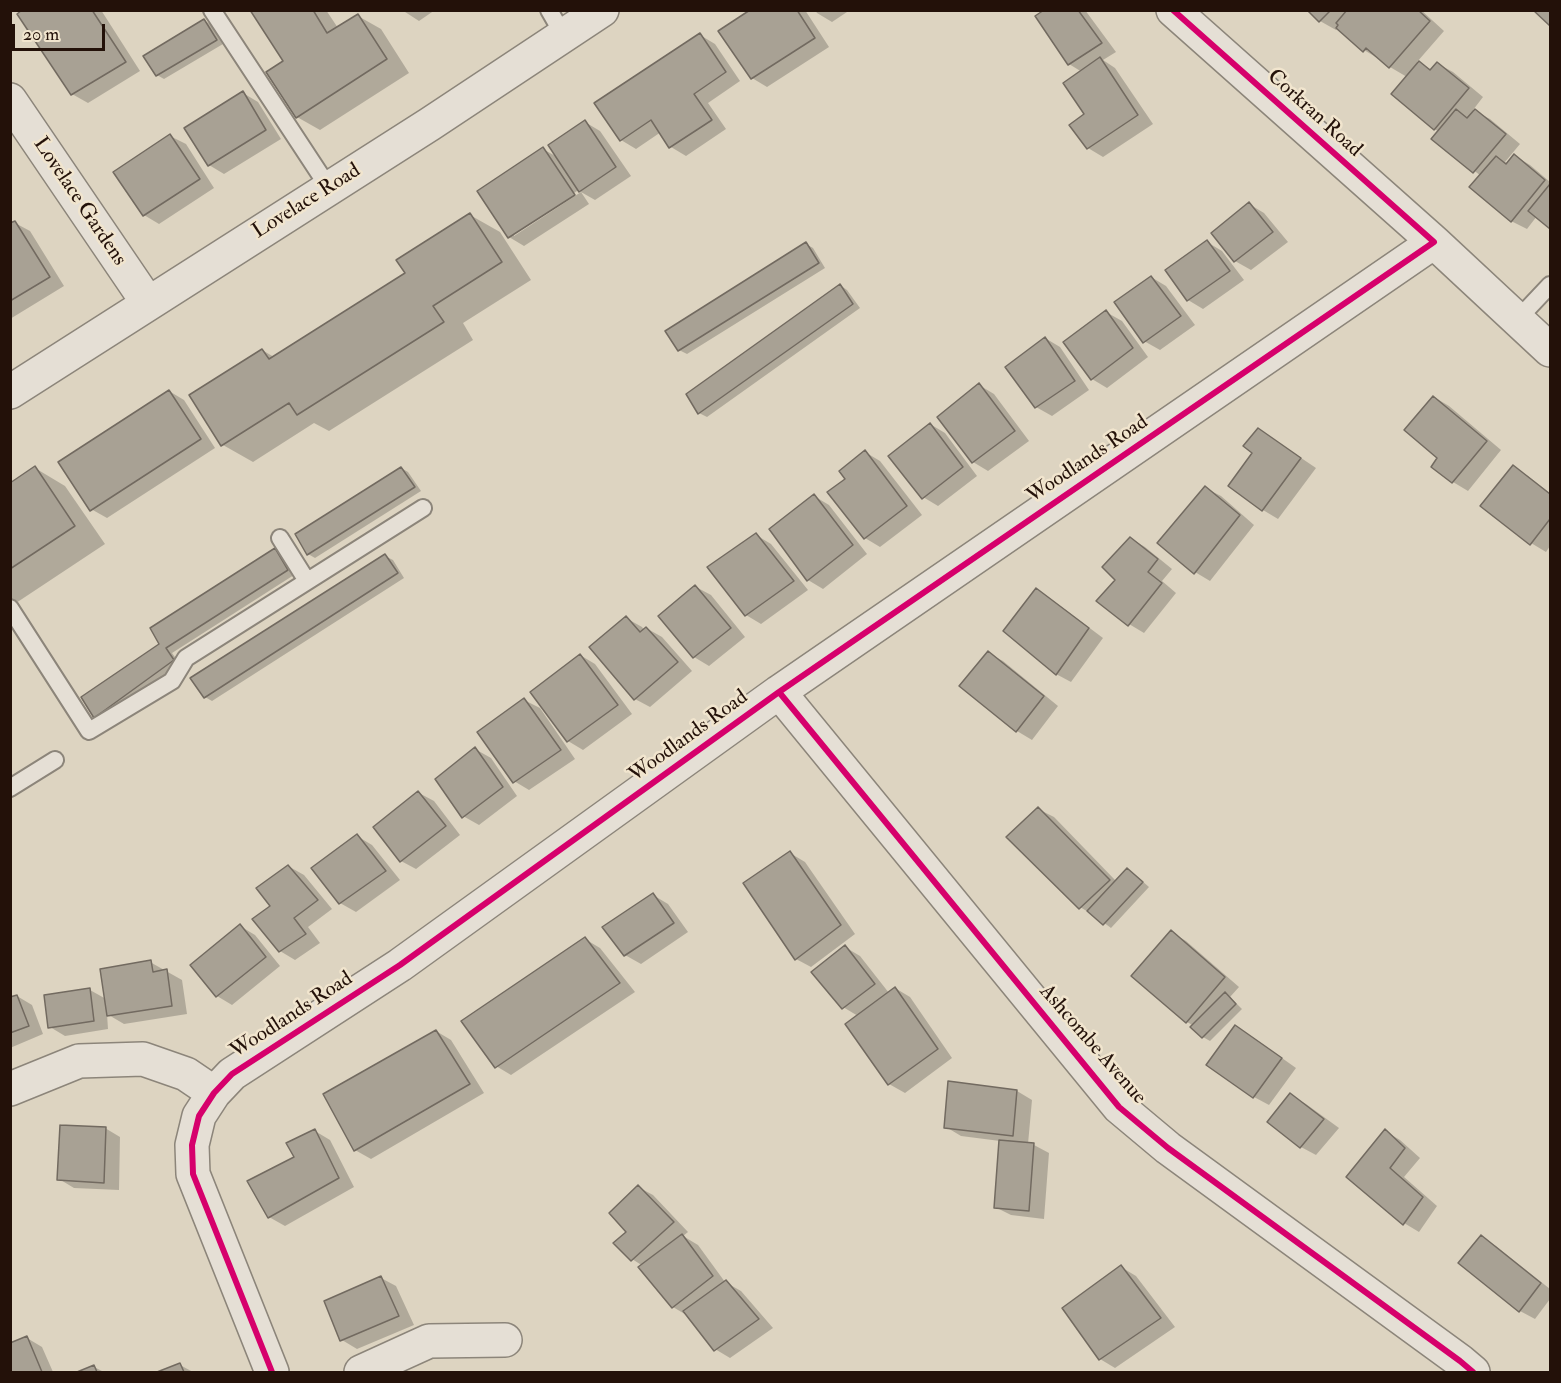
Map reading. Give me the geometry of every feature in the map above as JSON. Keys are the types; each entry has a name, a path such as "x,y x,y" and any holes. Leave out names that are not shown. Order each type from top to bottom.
{"street":[{"name":"Lovelace Road","path":"10,392 430,124 556,23 602,10"},
{"name":"Corkran Road","path":"1173,10 1434,242 1551,350"},
{"name":"Lovelace Gardens","path":"10,100 148,303"},
{"name":"Woodlands Road","path":"272,1372 193,1174 192,1145 199,1116 214,1093 232,1074 400,965 779,692 1434,242"},
{"name":"Ashcombe Avenue","path":"779,692 1119,1107 1168,1148 1473,1372"},
{"path":"10,1089 79,1061 143,1059 186,1074 214,1093"},
{"path":"361,1372 429,1341 505,1340"}],"lane":[{"path":"212,10 329,188"},
{"path":"1517,320 1551,285"},
{"path":"10,608 89,731 172,681 186,658 423,508"},
{"path":"280,538 308,580"},
{"path":"10,788 55,760"}],"building":[{"path":"22,10 92,10 126,62 71,95 17,14"},
{"path":"250,10 313,10 327,33 358,14 387,59 296,118 266,72 283,61"},
{"path":"750,10 797,10 815,38 751,79 718,31"},
{"path":"1044,10 1078,10 1102,43 1068,65 1035,16"},
{"path":"1307,10 1331,10 1319,22"},
{"path":"1347,10 1418,10 1430,21 1389,68 1366,48 1363,52 1336,28 1338,25 1336,23"},
{"path":"1533,10 1550,10 1550,26"},
{"path":"204,19 217,40 156,76 143,56"},
{"path":"700,33 726,72 694,94 712,120 669,148 651,120 620,141 594,103"},
{"path":"1100,57 1138,115 1087,149 1069,125 1084,114 1063,83"},
{"path":"1419,61 1430,70 1437,62 1469,88 1434,130 1391,94"},
{"path":"243,91 266,130 208,166 184,128"},
{"path":"1456,109 1467,118 1475,109 1506,134 1473,173 1431,139"},
{"path":"585,120 616,167 579,192 548,145"},
{"path":"170,134 200,179 143,216 113,172"},
{"path":"543,147 575,195 508,238 477,191"},
{"path":"1514,154 1545,180 1511,222 1469,187 1496,156 1506,164"},
{"path":"1550,184 1550,229 1528,211"},
{"path":"1249,202 1273,232 1234,262 1211,233"},
{"path":"470,213 502,262 433,306 444,322 297,415 289,403 221,446 189,395 262,349 269,359 405,273 396,260"},
{"path":"15,221 50,277 10,301 10,223"},
{"path":"1207,240 1230,271 1187,301 1165,270"},
{"path":"806,242 819,263 678,351 665,331"},
{"path":"1151,276 1181,316 1143,343 1114,302"},
{"path":"840,284 853,304 698,414 686,394"},
{"path":"1106,310 1133,348 1091,380 1063,342"},
{"path":"1045,337 1075,381 1035,408 1005,367"},
{"path":"979,383 1015,431 972,463 937,417"},
{"path":"169,390 201,439 90,511 58,462"},
{"path":"1433,396 1487,441 1452,483 1431,467 1437,458 1404,430"},
{"path":"930,423 963,467 922,499 888,456"},
{"path":"1258,428 1301,458 1262,511 1228,486 1252,453 1243,446"},
{"path":"865,450 907,506 864,539 827,492 845,479 839,471"},
{"path":"1513,465 1550,494 1550,519 1530,545 1480,506"},
{"path":"35,466 75,526 10,569 10,483"},
{"path":"401,467 415,487 307,555 295,534"},
{"path":"1205,486 1240,515 1194,574 1157,543"},
{"path":"814,494 853,545 807,581 769,529"},
{"path":"756,533 794,581 745,616 707,567"},
{"path":"1130,537 1158,559 1148,572 1162,583 1128,626 1096,601 1115,580 1102,567"},
{"path":"275,548 288,570 166,648 174,660 94,718 81,697 159,644 150,628"},
{"path":"385,554 398,573 204,698 190,678"},
{"path":"695,585 731,628 693,658 658,616"},
{"path":"1036,588 1089,628 1056,675 1003,631"},
{"path":"626,616 640,632 646,627 678,662 634,700 589,647"},
{"path":"988,651 1044,696 1016,732 959,686"},
{"path":"580,654 618,705 567,742 530,692"},
{"path":"524,698 561,750 513,783 477,732"},
{"path":"475,747 503,787 462,818 435,779"},
{"path":"418,791 446,826 400,862 373,827"},
{"path":"1038,807 1110,880 1079,909 1006,837"},
{"path":"357,834 386,871 339,904 311,868"},
{"path":"790,851 841,925 795,960 743,883"},
{"path":"288,865 318,900 294,918 306,934 279,952 252,919 270,906 256,888"},
{"path":"1127,868 1143,882 1103,925 1087,911"},
{"path":"653,893 674,923 624,956 602,927"},
{"path":"240,924 266,957 216,997 190,965"},
{"path":"1171,930 1225,977 1186,1023 1131,976"},
{"path":"585,937 620,983 495,1068 461,1021"},
{"path":"845,945 875,984 842,1009 811,972"},
{"path":"151,960 153,972 167,969 172,1006 107,1016 100,969"},
{"path":"895,987 938,1049 888,1085 845,1024"},
{"path":"90,988 94,1021 48,1028 44,995"},
{"path":"1225,992 1236,1004 1202,1038 1190,1027"},
{"path":"17,995 29,1026 10,1033 10,997"},
{"path":"1235,1025 1282,1058 1253,1098 1206,1065"},
{"path":"436,1030 470,1084 354,1151 323,1094"},
{"path":"948,1081 1017,1090 1013,1136 944,1128"},
{"path":"1290,1093 1324,1119 1300,1148 1267,1122"},
{"path":"60,1125 106,1127 104,1183 57,1180"},
{"path":"315,1129 339,1178 268,1218 247,1181 294,1157 286,1143"},
{"path":"1385,1129 1405,1148 1390,1168 1423,1197 1403,1225 1346,1177"},
{"path":"999,1140 1034,1143 1029,1211 994,1208"},
{"path":"638,1185 674,1222 631,1261 613,1243 626,1232 609,1213"},
{"path":"682,1234 713,1276 672,1308 638,1267"},
{"path":"1481,1235 1541,1283 1519,1312 1458,1263"},
{"path":"1121,1265 1161,1318 1099,1360 1062,1308"},
{"path":"381,1276 399,1316 340,1341 324,1301"},
{"path":"726,1280 759,1319 714,1351 683,1311"},
{"path":"27,1336 42,1372 10,1372 10,1343"},
{"path":"180,1363 184,1372 157,1372"},
{"path":"94,1365 97,1372 77,1372"}],"cycle path":[{"path":"272,1372 193,1174 192,1145 199,1116 214,1093 232,1074 400,965 779,692 1434,242 1173,10"},
{"path":"779,692 1119,1107 1168,1148 1473,1372"}]}
